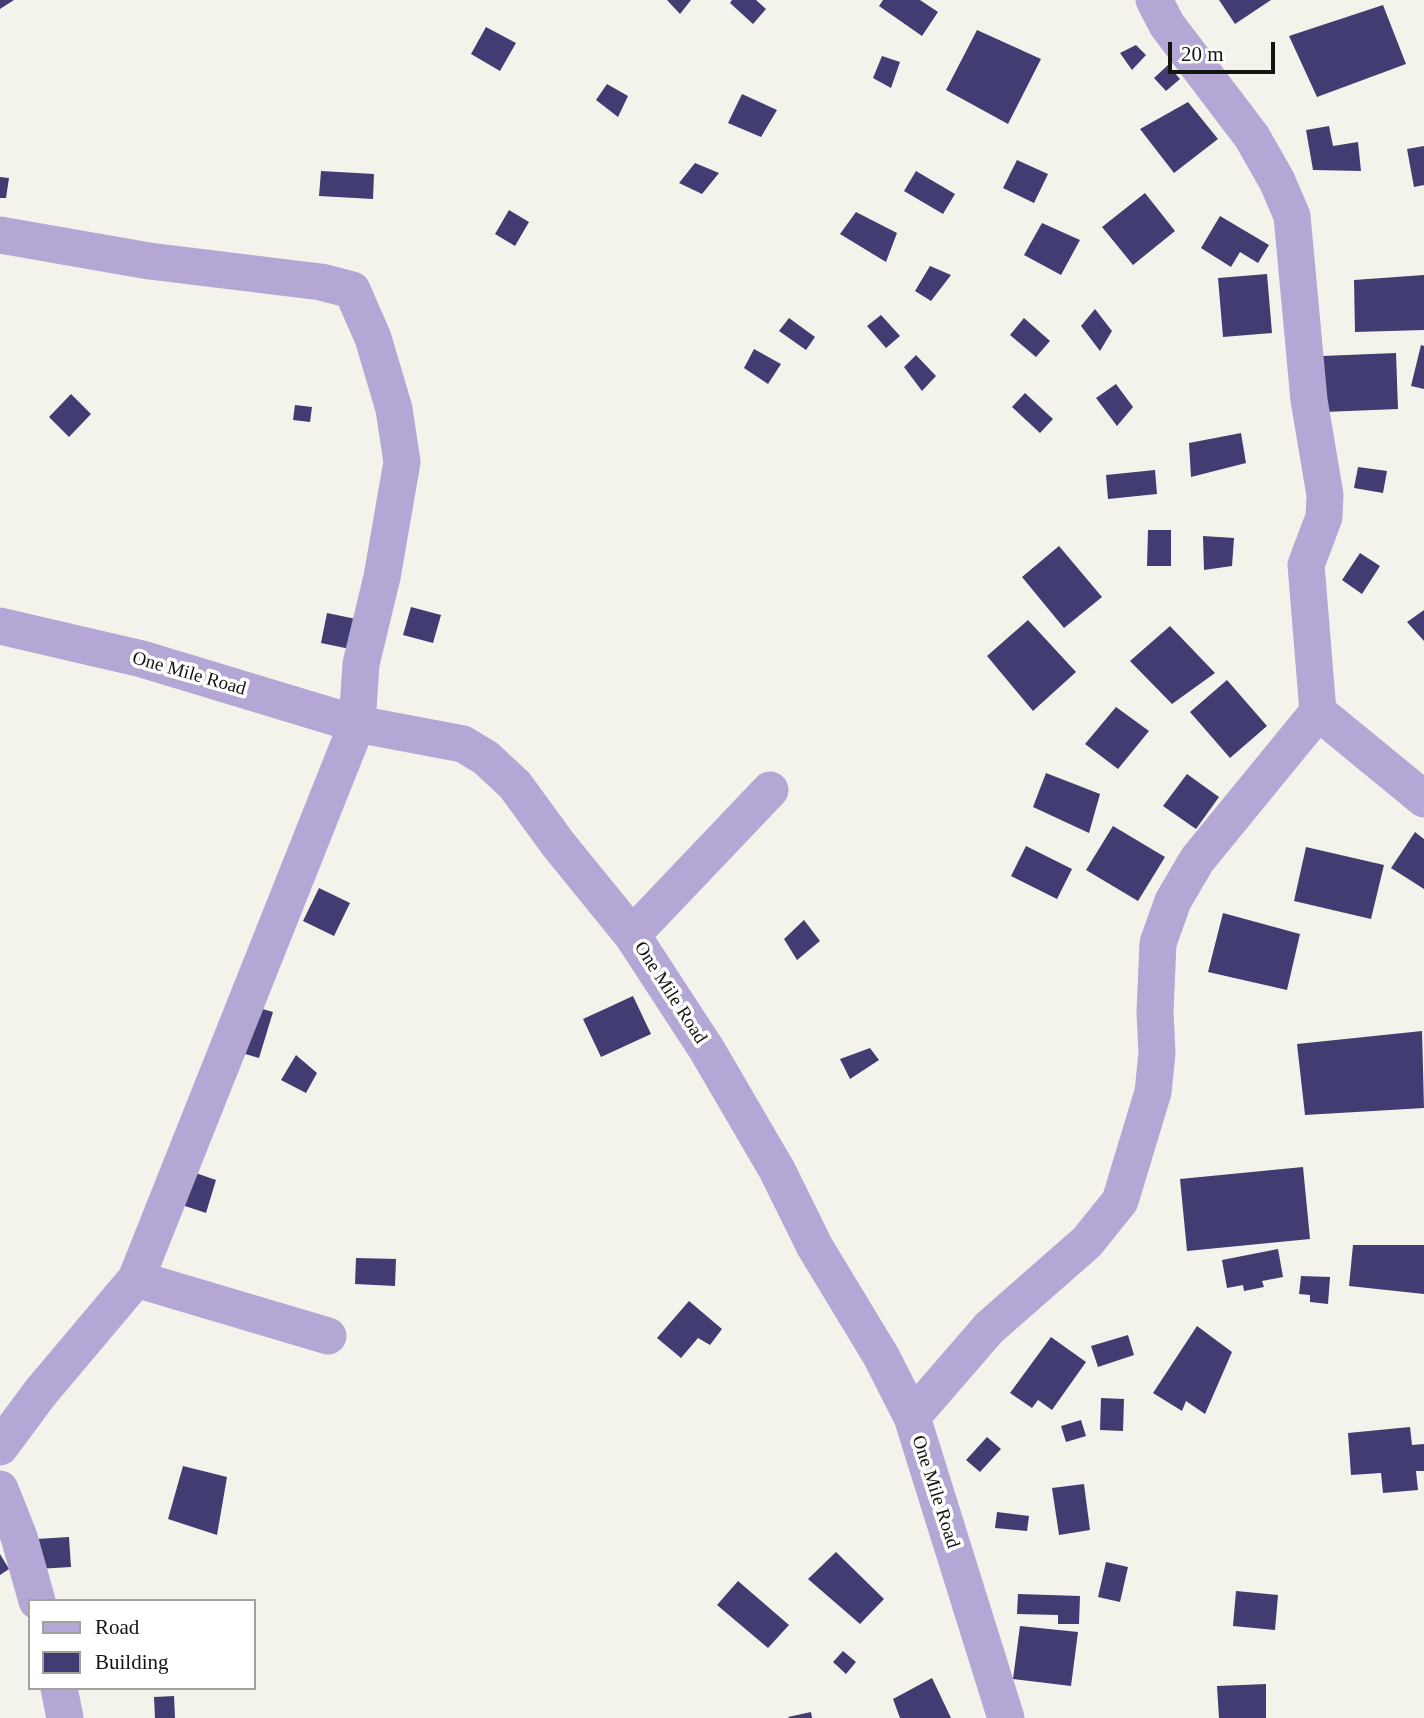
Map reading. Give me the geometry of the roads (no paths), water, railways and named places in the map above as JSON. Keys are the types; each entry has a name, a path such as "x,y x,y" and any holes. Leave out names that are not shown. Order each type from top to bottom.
{"street":[{"path":"912,1417 989,1328 1087,1242 1120,1201 1153,1092 1157,1053 1155,1012 1158,943 1173,901 1197,860 1318,712 1306,565 1324,517 1325,495 1309,400 1292,216 1277,181 1252,137 1167,25 1154,0"},
{"path":"0,235 149,261 321,282 352,289 373,338 394,409 402,462 382,576 361,664 357,724 136,1279 40,1394 0,1447"},
{"name":"One Mile Road","path":"0,626 142,659 357,724 463,744 486,758 515,785 558,844 632,934 708,1050 777,1170 815,1247 881,1356 912,1417 1006,1718"},
{"path":"1318,712 1424,799"},
{"path":"632,934 770,790"},
{"path":"136,1279 328,1336"},
{"path":"0,1489 19,1537 36,1599"},
{"path":"58,1690 65,1718"}]}
